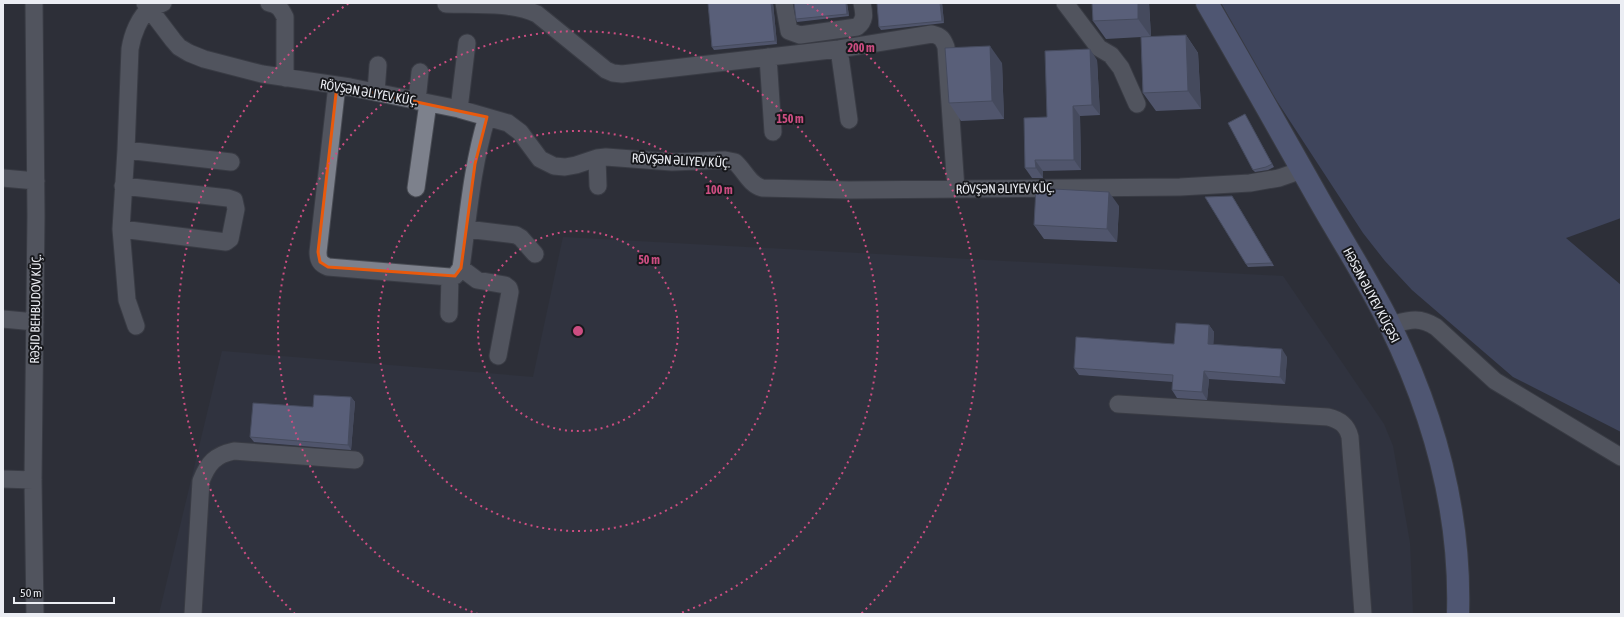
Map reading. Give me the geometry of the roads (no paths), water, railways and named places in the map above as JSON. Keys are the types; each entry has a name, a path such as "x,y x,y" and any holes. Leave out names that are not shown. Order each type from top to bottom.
{"main road":[{"name":"HƏSƏN ƏLIYEV KÜÇƏSI","path":"1207,3 1390,325 1406,359 1427,415 1446,481 1451,509 1455,548 1458,614"}],"street":[{"name":"RƏŞID BEHBUDOV KÜÇ.","path":"34,3 36,181 33,480 35,614"},
{"path":"269,3 276,4 281,8 285,17 285,78"},
{"path":"784,3 789,31 800,35 857,27 862,23 864,17 862,3"},
{"path":"1065,3 1099,48 1111,55 1121,68 1137,104"},
{"path":"446,4 515,7 528,10 537,14 606,70 613,73 622,74 839,49 932,34 939,35 943,39 946,47 956,189"},
{"path":"136,326 127,300 121,229 123,186 131,38 136,27 152,5"},
{"name":"RÖVŞƏN ƏLIYEV KÜÇ.","path":"152,5 173,40 189,54 204,60 262,74 376,92 459,109 487,117 512,125 520,132 536,155 546,163 565,167 584,163 597,158 616,157 672,162 731,161 738,165 755,186 771,190 1180,187 1236,185 1263,181 1302,170"},
{"path":"459,109 467,43"},
{"path":"839,49 849,120"},
{"path":"768,57 773,132"},
{"path":"376,92 378,65"},
{"path":"416,188 422,102 420,72"},
{"path":"337,85 318,252 320,262 328,267 456,272 477,280 505,285 509,288 510,292 498,356"},
{"path":"449,314 456,272 466,229 478,149 487,117"},
{"path":"126,150 230,162"},
{"path":"597,158 598,186"},
{"path":"3,178 36,181"},
{"path":"121,229 226,242 230,239 236,209 234,200 228,198 123,186"},
{"path":"466,229 516,235 521,238 535,254"},
{"path":"3,319 35,322"},
{"path":"1390,325 1414,319 1426,321 1436,327 1495,381 1621,457"},
{"path":"1118,404 1328,417 1337,419 1343,424 1348,430 1350,437 1363,614"},
{"path":"194,614 201,481 210,462 224,453 234,451 355,460"},
{"path":"3,479 33,480"}]}
